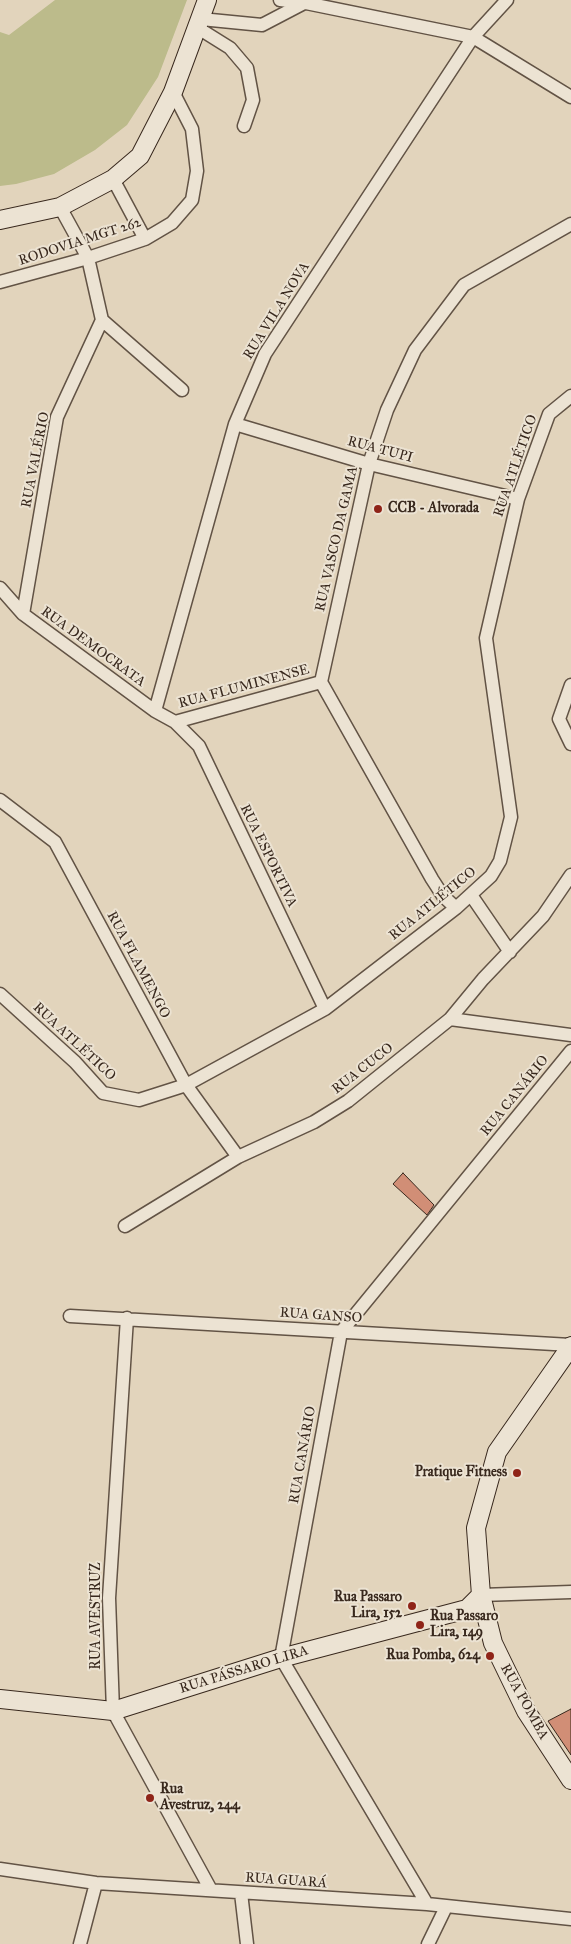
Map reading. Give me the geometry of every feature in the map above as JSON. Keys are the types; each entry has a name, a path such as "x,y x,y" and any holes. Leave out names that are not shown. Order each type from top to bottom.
{"street":[{"path":"0,220 60,207 113,178 140,156 173,92 207,0"},
{"path":"280,0 307,1 473,37 571,97"},
{"name":"RUA VILA NOVA","path":"155,711 235,424 265,354 473,37 507,0"},
{"path":"200,23 262,25 307,1"},
{"path":"200,23 230,48 247,68 253,100 244,126"},
{"name":"RODOVIA MGT 262","path":"0,282 88,258 144,239 172,223 192,200 197,170 192,129 173,92"},
{"path":"113,178 144,239"},
{"path":"60,207 88,258 102,320 182,390"},
{"name":"RUA VASCO DA GAMA","path":"321,682 369,464 387,410 415,350 464,286 571,224"},
{"name":"RUA VALÉRIO","path":"23,614 58,417 102,320"},
{"name":"RUA ATLÉTICO","path":"0,994 75,1062 103,1093 139,1100 186,1085 325,1009 456,908 491,876 500,861 511,817 486,638 518,499 549,414 571,396"},
{"name":"RUA TUPI","path":"235,424 369,464 518,499"},
{"name":"RUA DEMOCRATA","path":"0,588 23,614 155,711 175,722"},
{"path":"321,682 432,879 443,896 456,908"},
{"name":"RUA FLUMINENSE","path":"175,722 321,682"},
{"path":"571,685 559,718 571,744"},
{"name":"RUA ESPORTIVA","path":"175,722 199,746 325,1009"},
{"name":"RUA FLAMENGO","path":"0,800 55,842 186,1085 238,1156"},
{"name":"RUA CUCO","path":"125,1226 238,1156 314,1122 348,1101 450,1019 483,979 543,916 571,874"},
{"path":"471,895 510,952"},
{"path":"450,1019 571,1035"},
{"name":"RUA CANÁRIO","path":"281,1658 341,1332 571,1051"},
{"name":"RUA GANSO","path":"70,1316 571,1345"},
{"name":"RUA AVESTRUZ","path":"127,1318 109,1598 113,1711 211,1890"},
{"name":"RUA POMBA","path":"571,1345 497,1452 476,1528 481,1595 493,1643 526,1711 571,1780"},
{"path":"481,1595 571,1592"},
{"name":"RUA PÁSSARO LIRA","path":"0,1699 113,1711 281,1658 467,1609 481,1595"},
{"path":"281,1658 427,1904"},
{"name":"RUA GUARÁ","path":"0,1869 96,1883 427,1904 446,1908 571,1919"},
{"path":"80,1944 96,1883"},
{"path":"241,1893 246,1944"},
{"path":"428,1944 446,1908"}],"shaded area":[{"path":"55,0 187,0 158,77 127,125 95,150 54,174 16,184 0,186 0,32 9,35"}],"building":[{"path":"403,1173 434,1205 427,1215 393,1184"},
{"path":"571,1709 571,1755 548,1721"}],"place":[{"name":"CCB - Alvorada","path":"378,509"},
{"name":"Pratique Fitness","path":"517,1473"},
{"name":"Rua Passaro Lira, 152","path":"412,1606"},
{"name":"Rua Passaro Lira, 149","path":"420,1625"},
{"name":"Rua Pomba, 624","path":"490,1656"},
{"name":"Rua Avestruz, 244","path":"150,1798"}]}
